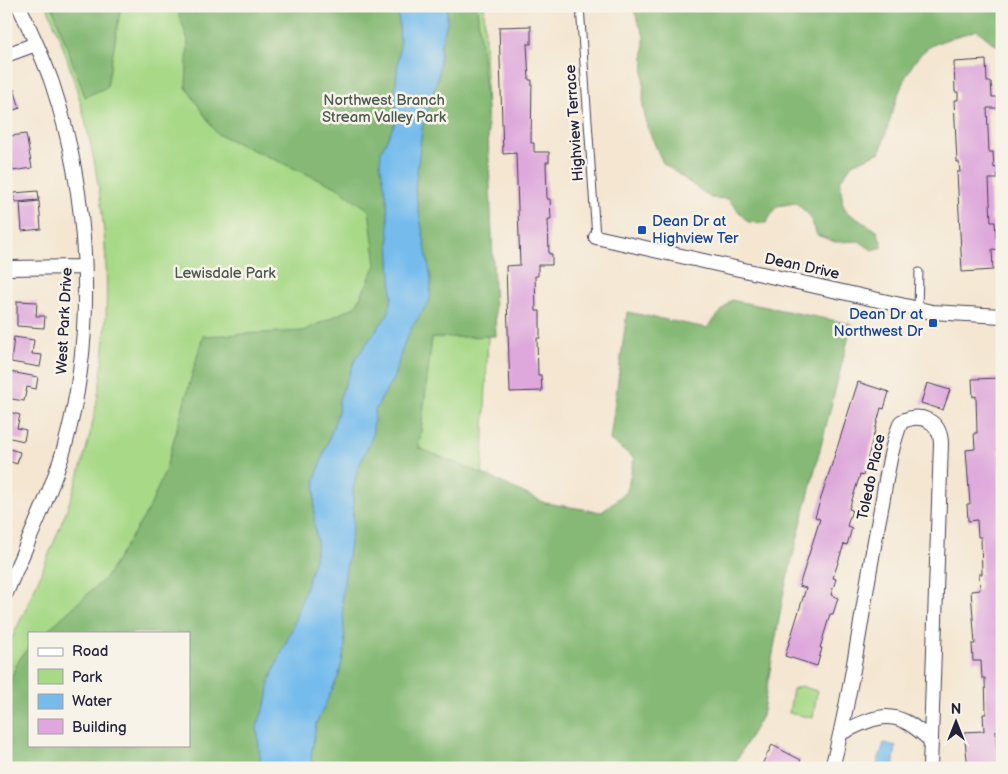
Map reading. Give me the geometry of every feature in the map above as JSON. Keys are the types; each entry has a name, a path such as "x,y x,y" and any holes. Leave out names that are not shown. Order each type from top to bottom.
{"street":[{"name":"West Park Drive","path":"6,593 49,492 71,421 81,351 83,267 79,206 70,156 52,84 19,6"},
{"path":"6,55 36,44"},
{"name":"Dean Drive","path":"596,238 932,312 1002,316"},
{"path":"6,268 83,267"},
{"name":"Toledo Place","path":"832,768 851,690 871,560 894,443 901,422 911,417 918,417 935,424 940,433 941,443 930,768"},
{"path":"841,733 872,718 890,716 915,726 932,741"}],"lane":[{"name":"Highview Terrace","path":"580,6 596,238"},
{"path":"918,309 920,272"}],"green space":[{"name":"Northwest Branch Stream Valley Park","path":"47,6 484,6 491,262 479,555 438,768 6,768 4,684 7,651 54,542 78,477 94,419 103,359 107,299 105,239 97,179 85,120 68,62"},
{"path":"52,6 121,6 107,87 85,97"},
{"path":"176,6 477,6 487,110 496,336 432,338 419,448 490,477 545,503 602,512 627,491 634,458 610,440 627,312 707,328 731,300 852,324 784,591 762,716 732,768 6,768 6,720 9,687 13,673 28,648 28,746 190,746 190,632 46,632 106,577 149,509 165,471 203,336 303,331 356,306 376,265 369,210 336,187 217,134 186,87 188,40"},
{"path":"632,6 1002,6 1002,47 994,44 977,30 933,45 922,53 913,64 893,108 880,152 852,164 840,181 843,205 848,213 877,231 883,247 872,250 859,241 835,242 817,235 809,215 796,203 777,206 766,223 748,222 728,199 711,198 663,163 648,129 643,108 644,36"},
{"path":"801,686 817,691 813,718 789,713 793,689"}],"water":[{"path":"398,6 447,6 447,23 441,44 439,74 422,129 415,190 431,279 430,300 412,327 404,344 394,377 375,410 372,438 357,471 353,490 353,524 342,595 345,647 339,675 316,724 311,756 312,768 261,768 257,726 268,697 269,682 293,626 315,558 317,540 314,524 315,480 338,412 339,400 344,386 356,358 388,314 392,297 387,199 380,163 381,151 395,123 395,92 400,44"},
{"path":"884,743 896,746 893,768 876,768"}],"building":[{"path":"531,26 531,44 527,44 529,80 532,80 531,143 534,143 534,152 549,152 549,162 546,162 547,199 550,199 551,219 548,219 549,254 552,254 552,265 538,265 538,276 535,276 536,311 540,311 540,338 537,338 538,375 541,375 542,391 510,392 506,266 520,265 516,153 503,154 499,27"},
{"path":"986,60 987,82 991,82 992,97 997,97 998,108 987,108 989,152 993,152 994,168 997,167 998,179 989,179 991,222 995,222 996,238 1002,238 1002,250 992,249 993,270 962,272 957,172 960,172 959,162 957,162 954,100 958,100 958,92 955,92 954,62"},
{"path":"14,89 20,108 6,113 6,92"},
{"path":"26,134 32,168 13,171 9,144 11,143 10,136"},
{"path":"38,191 39,200 16,202 14,193"},
{"path":"39,201 41,229 22,231 20,203"},
{"path":"6,202 8,202 8,231 6,231"},
{"path":"17,301 37,302 36,316 45,316 44,328 17,326"},
{"path":"14,337 34,340 32,354 42,355 40,367 11,362"},
{"path":"10,372 38,377 36,389 27,387 24,401 6,398"},
{"path":"1002,378 1002,449 998,449 1002,519 1002,730 996,731 997,768 968,768 964,732 984,731 983,714 986,714 985,678 982,678 981,661 973,661 972,644 975,644 971,591 980,590 979,574 982,574 981,537 978,537 977,520 968,521 967,504 970,504 966,450 975,449 974,433 977,433 976,396 973,397 972,379"},
{"path":"858,382 889,392 884,409 881,408 863,476 860,475 849,509 852,510 847,526 852,528 847,545 844,544 833,578 836,579 831,595 838,598 833,614 830,614 817,666 785,656 806,588 799,586 820,519 815,517"},
{"path":"927,383 950,390 943,410 921,403"},
{"path":"6,411 20,415 17,428 26,430 24,441 6,437"},
{"path":"6,448 20,452 17,464 8,461 6,467"},
{"path":"772,745 801,760 796,768 760,768"}],"place":[{"name":"Dean Dr at Highview Ter","path":"642,230"},
{"name":"Dean Dr at Northwest Dr","path":"933,323"}],"park label":[{"name":"Lewisdale Park","path":"225,273"}]}
